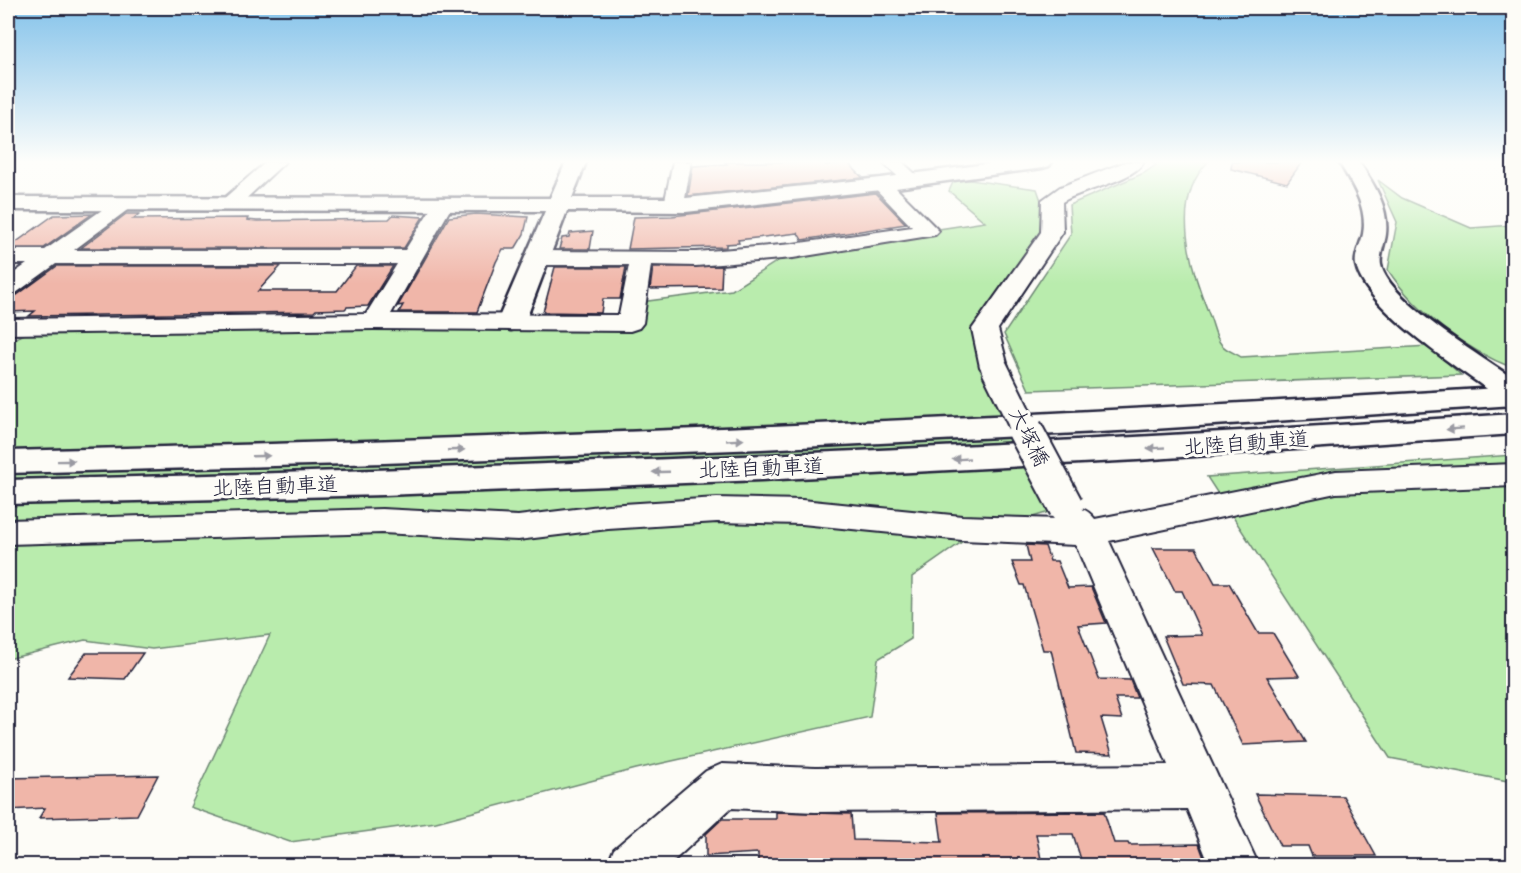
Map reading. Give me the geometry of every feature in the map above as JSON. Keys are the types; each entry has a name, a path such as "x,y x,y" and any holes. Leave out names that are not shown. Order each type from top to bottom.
{"main road":[{"path":"511,322 558,203"},
{"path":"8,204 557,206 709,203"},
{"path":"1373,203 1375,229 1368,266 1382,292 1442,342 1514,394"},
{"name":"北陸自動車道","path":"8,462 618,445 1228,416 1514,394"},
{"name":"北陸自動車道","path":"8,492 546,477 937,460 1262,442 1514,424"}],"street":[{"path":"537,258 696,259 794,250 928,231 900,203"},
{"name":"大塚橋","path":"1052,203 1052,232 984,330 994,367 1077,520 1234,866"},
{"path":"8,288 123,204"},
{"path":"374,321 442,206"},
{"path":"8,257 412,257"},
{"path":"8,327 374,321 630,323 641,259"},
{"path":"8,532 382,521 518,528 608,517 717,510 802,512 962,528 1077,520 1336,482 1514,476"},
{"path":"631,866 722,786 815,790 1198,787"}],"green space":[{"path":"963,203 1042,203 1052,232 985,330 1066,507 972,535 912,577 911,639 878,659 870,717 636,769 436,822 290,842 190,807 270,635 152,649 85,640 8,659 8,341 45,326 629,323 633,303 732,290 793,251 985,222"},
{"path":"1074,203 1188,203 1186,216 1190,257 1202,296 1217,338 1225,348 1241,357 1429,346 1461,375 1029,390 1004,334 1071,234 1069,205"},
{"path":"1388,203 1413,203 1471,228 1513,225 1513,368 1478,351 1443,328 1399,286 1388,270 1397,222"},
{"path":"1513,455 1513,782 1390,758 1207,477"}],"building":[{"path":"790,203 885,203 906,224 802,240 798,233 738,240 739,243 726,244 726,247 628,249 634,217 672,216"},
{"path":"92,214 44,248 8,248 54,215"},
{"path":"126,214 139,214 133,219 248,218 247,220 257,221 389,219 393,215 423,217 404,248 81,248"},
{"path":"476,214 528,217 524,234 515,249 503,249 496,262 477,312 399,312 403,305 398,306 449,217"},
{"path":"593,231 590,249 559,249 562,238 569,237 570,233"},
{"path":"57,266 281,266 258,291 337,291 356,266 393,266 368,306 345,309 314,312 29,316 35,311 8,312 8,297 17,295"},
{"path":"722,266 721,288 650,289 653,267"},
{"path":"555,267 626,267 620,299 603,299 601,313 543,312"},
{"path":"1026,545 1045,546 1050,561 1057,561 1068,588 1091,587 1106,623 1078,625 1099,679 1130,680 1137,698 1115,698 1122,719 1101,718 1112,754 1076,753 1051,650 1043,650 1024,585 1021,585 1012,562 1030,562"},
{"path":"1153,548 1196,548 1215,583 1229,583 1258,633 1273,633 1299,676 1267,677 1306,742 1243,745 1214,685 1183,684 1163,636 1202,635 1182,591 1175,591"},
{"path":"86,653 143,653 125,679 68,677"},
{"path":"158,775 137,815 39,818 45,808 8,810 8,778"},
{"path":"1255,794 1343,796 1376,856 1312,856 1308,846 1280,846"},
{"path":"776,812 851,814 853,840 942,842 938,813 1104,812 1114,843 1128,843 1129,845 1199,844 1207,866 1083,866 1073,834 1036,834 1042,864 758,866 758,853 706,856 706,834 722,819 776,819"}]}
